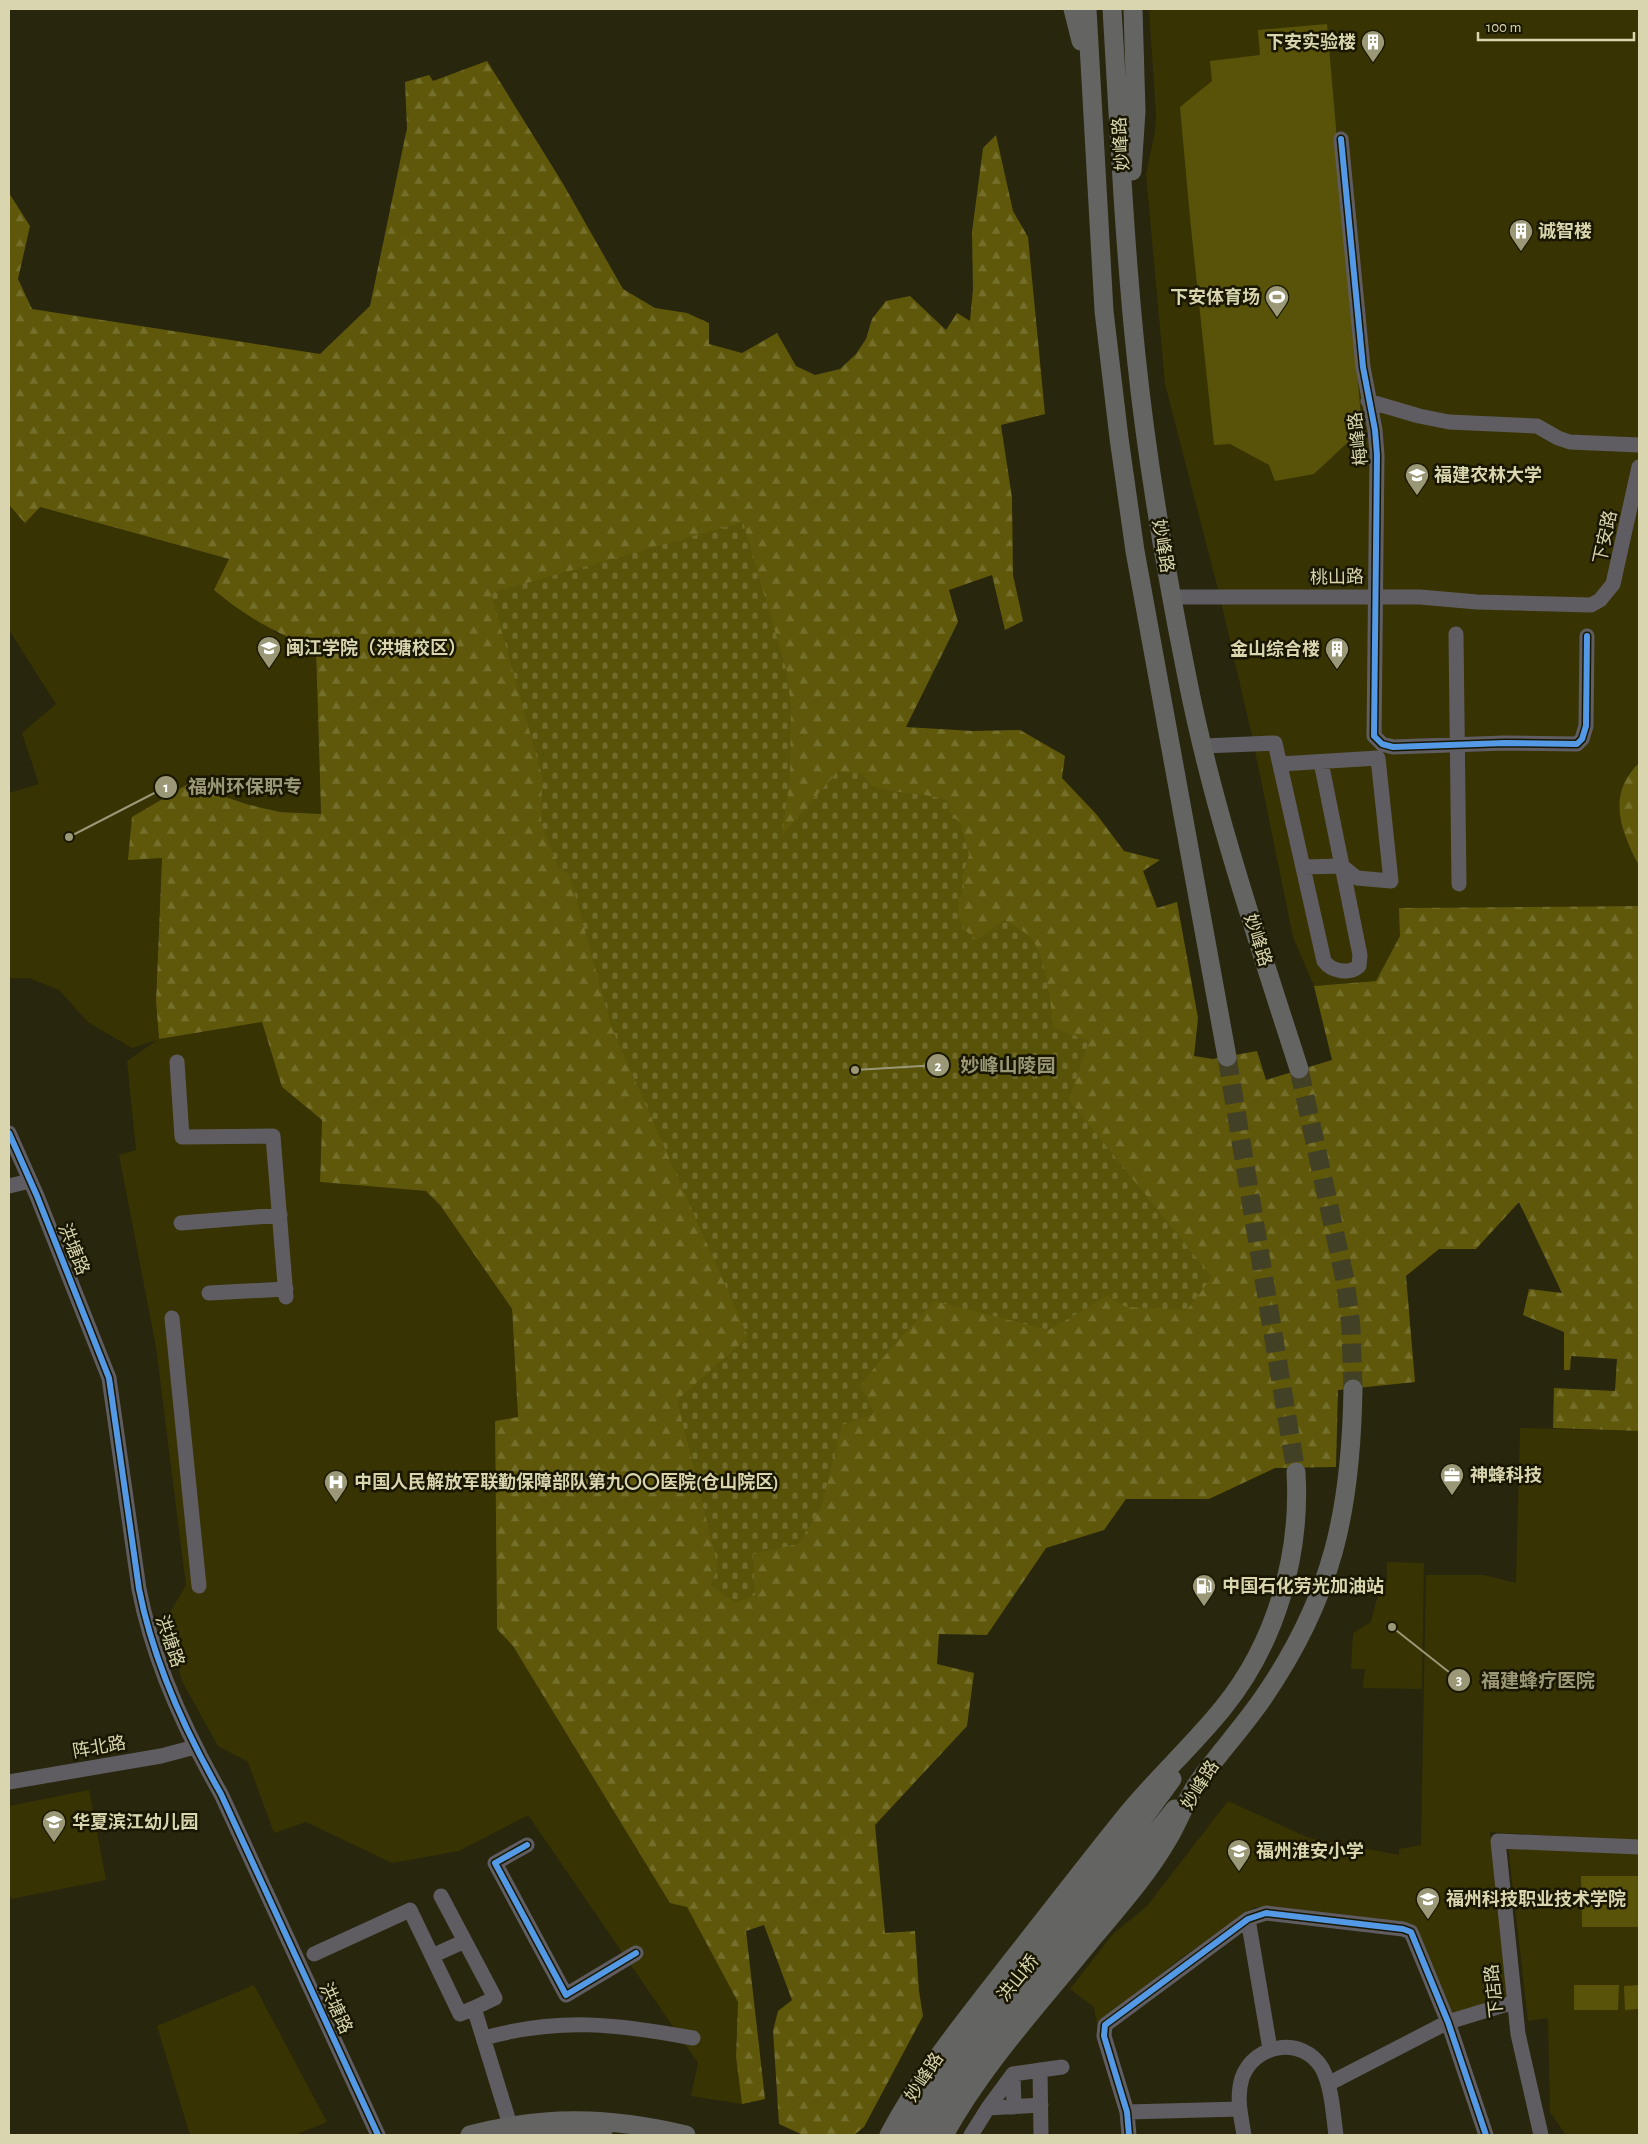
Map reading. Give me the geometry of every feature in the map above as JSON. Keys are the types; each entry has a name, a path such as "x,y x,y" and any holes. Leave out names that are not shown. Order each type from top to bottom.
{"main road":[{"path":"1073,9 1078,35 1090,62"},
{"name":"妙峰路","path":"1087,9 1104,311 1119,438 1140,580 1227,1057"},
{"name":"妙峰路","path":"1112,9 1126,217 1143,412 1156,511 1186,674 1204,746 1246,902 1299,1069"},
{"path":"1126,217 1136,111 1133,9"},
{"name":"妙峰路","path":"944,2135 955,2115 994,2060 1160,1852 1197,1784 1275,1680 1302,1633 1323,1587 1337,1540 1347,1494 1351,1458 1353,1389"},
{"name":"妙峰路","path":"889,2135 918,2084 953,2034 1139,1800 1223,1708 1262,1646 1280,1600 1289,1567 1295,1531 1296,1472"},
{"path":"925,2135 943,2104 1000,2025 1145,1831 1223,1708"},
{"path":"1145,1831 1197,1784"},
{"name":"洪山桥","path":"907,2135 930,2095 971,2038 1145,1831"},
{"path":"470,2135 510,2125 578,2119 616,2122 686,2135"},
{"path":"526,2135 603,2135"}],"street":[{"name":"梅峰路","path":"1341,140 1363,367 1375,430 1377,455 1374,736 1382,744 1393,747 1458,745"},
{"path":"1368,401 1420,416 1455,422 1537,426 1558,438 1570,442 1639,445"},
{"name":"下安路","path":"1591,605 1606,594 1613,584 1639,467"},
{"name":"桃山路","path":"1172,597 1375,596 1591,605"},
{"path":"1456,634 1460,884"},
{"path":"1458,745 1522,743 1568,745 1579,742 1586,726 1587,636"},
{"path":"1204,746 1275,743 1324,961 1328,966 1341,971 1356,969 1360,962 1321,762"},
{"path":"1280,764 1378,758 1391,881 1358,878 1342,866 1303,867"},
{"path":"177,1062 182,1137 273,1136 286,1293 209,1293"},
{"name":"洪塘路","path":"9,1132 60,1259 95,1337 109,1378 142,1607 160,1663 195,1747 221,1794 378,2135"},
{"path":"9,1186 30,1181"},
{"path":"181,1223 280,1215"},
{"path":"172,1318 199,1586"},
{"name":"阵北路","path":"9,1782 161,1756 195,1747"},
{"name":"下店路","path":"1541,2135 1521,2050 1514,2002 1498,1841 1639,1847"},
{"path":"527,1845 495,1862 566,1995 636,1953"},
{"path":"314,1954 410,1910 460,2014 474,2008 495,1998 441,1896"},
{"path":"1128,2135 1127,2112 1104,2036 1105,2025 1248,1919 1266,1913 1403,1929 1411,1932 1448,2022 1486,2135"},
{"path":"1248,1919 1270,2049"},
{"path":"432,1956 465,1941"},
{"path":"1328,2084 1448,2022 1514,2002"},
{"path":"474,2008 510,2125"},
{"path":"484,2038 515,2030 575,2023 640,2028 693,2038"},
{"path":"1244,2135 1240,2109 1240,2087 1246,2069 1252,2060 1270,2049 1292,2049 1313,2058 1320,2065 1328,2084 1336,2135"},
{"path":"971,2135 1012,2074 1062,2067"},
{"path":"1040,2070 1041,2135"},
{"path":"1012,2074 1014,2107"},
{"path":"988,2108 1040,2105"},
{"path":"1127,2112 1240,2109"}],"shaded area":[{"name":"福建农林大学","path":"1149,9 1639,9 1639,763 1628,774 1625,837 1639,866 1639,906 1400,908 1400,936 1376,981 1314,986 1293,937 1252,736 1220,597 1165,384 1146,174 1155,132 1156,115"},
{"name":"中国人民解放军联勤保障部队第九〇〇医院(仓山院区)","path":"9,505 25,522 39,507 229,559 274,632 316,650 321,814 280,812 246,804 162,857 156,1001 159,1039 262,1022 282,1087 322,1120 320,1182 426,1191 440,1205 512,1309 518,1418 495,1421 497,1629 513,1646 687,1907 738,2002 736,2057 742,2104 691,2096 698,2063 528,1815 459,1851 392,1863 306,1822 274,1833 248,1762 218,1746 182,1681 165,1621 186,1585 156,1347 119,1155 136,1150 127,1061 157,1040 132,1048 88,1022 59,990 29,978 9,978 9,793 39,784 22,733 56,704 9,630"},
{"path":"1520,1428 1639,1431 1639,1841 1490,1832 1508,1999 1453,2016 1412,1926 1255,1907 1177,1961 1097,2024 1094,2007 1070,1989 1113,1934 1147,1906 1228,1801 1309,1838 1399,1855 1399,1849 1421,1845 1426,1575 1484,1575 1516,1583"},
{"path":"1387,1562 1424,1563 1422,1689 1363,1688 1365,1669 1351,1669 1353,1633 1371,1622 1376,1602 1387,1580"},
{"name":"华夏滨江幼儿园","path":"89,1790 106,1880 11,1899 9,1889 9,1806"},
{"path":"1508,1846 1639,1851 1639,2135 1566,2135 1550,2112 1548,2018 1528,2021"},
{"path":"254,1985 327,2122 295,2135 190,2135 157,2026"}],"green space":[{"name":"下安体育场","path":"1327,24 1362,429 1314,474 1275,481 1269,465 1230,444 1214,445 1180,107 1212,81 1210,61 1260,55 1258,30"},
{"path":"487,61 562,182 623,289 655,308 687,313 709,323 709,344 742,353 777,333 796,366 815,375 840,369 856,354 866,339 872,319 886,301 910,296 946,330 957,313 970,321 973,289 972,232 983,148 996,135 1013,211 1028,237 1045,414 1001,425 1012,498 1013,575 1023,621 1005,630 992,575 949,590 958,622 906,727 973,731 1020,730 1065,756 1062,778 1097,815 1124,851 1160,860 1143,871 1157,908 1177,902 1198,1018 1194,1056 1213,1059 1257,1051 1266,1080 1332,1060 1314,986 1376,981 1400,936 1399,908 1639,906 1639,1431 1553,1428 1554,1388 1615,1391 1617,1359 1571,1356 1570,1370 1564,1370 1564,1332 1523,1315 1529,1289 1562,1293 1519,1202 1476,1249 1439,1249 1406,1276 1415,1382 1338,1390 1336,1467 1275,1468 1209,1499 1126,1499 1104,1530 1046,1548 987,1635 939,1634 937,1664 974,1673 967,1726 875,1825 885,1933 915,1931 919,1991 923,2016 864,2127 854,2135 803,2135 779,2124 773,2031 778,2011 792,2000 764,1925 746,1931 765,2099 742,2104 736,2057 738,2002 687,1907 670,1903 513,1646 497,1629 495,1421 518,1417 512,1309 440,1205 426,1191 320,1182 322,1120 282,1087 262,1022 159,1039 156,1001 162,858 128,860 132,817 188,784 246,804 280,812 321,814 316,650 263,624 238,609 214,590 229,559 40,507 25,523 9,505 9,193 30,226 18,279 32,309 320,354 370,306 407,128 405,82 429,75 433,81"},
{"path":"743,522 787,672 791,707 790,779 782,835 838,771 863,774 869,783 887,790 929,796 948,801 950,812 961,824 969,855 962,877 964,888 958,901 958,915 964,929 976,940 1004,920 1021,930 1032,940 1039,952 1045,972 1054,1028 1089,1041 1069,1100 1212,1277 1187,1310 1126,1307 1107,1296 1049,1330 934,1301 860,1386 875,1414 842,1425 821,1508 798,1544 753,1554 755,1595 735,1603 711,1585 718,1567 677,1400 748,1337 611,1026 570,876 558,866 541,823 542,776 491,593"},
{"path":"1639,763 1639,866 1622,827 1620,800 1623,787 1629,775"},
{"path":"1581,1876 1639,1876 1639,1927 1582,1927"},
{"path":"1574,1985 1619,1985 1618,2010 1574,2010"},
{"path":"1639,1985 1639,2009 1625,2010 1624,1986"}],"tunnel":[{"path":"1227,1057 1296,1472"},
{"path":"1299,1069 1345,1280 1351,1327 1353,1389"}],"cycle path":[{"path":"1341,139 1363,367 1375,430 1377,455 1374,736 1382,744 1393,747 1505,743 1577,744 1582,739 1586,726 1587,636"},
{"path":"9,1133 37,1196 109,1378 139,1589 145,1616 162,1669 195,1746 221,1794 378,2135"},
{"path":"527,1845 495,1863 566,1995 636,1953"},
{"path":"1129,2135 1127,2112 1104,2036 1105,2025 1248,1919 1266,1913 1403,1929 1411,1932 1448,2022 1486,2135"}],"place":[{"name":"下安实验楼","path":"1373,63"},
{"name":"诚智楼","path":"1521,252"},
{"name":"下安体育场","path":"1277,318"},
{"name":"福建农林大学","path":"1417,496"},
{"name":"闽江学院（洪塘校区）","path":"269,669"},
{"name":"金山综合楼","path":"1337,670"},
{"name":"福州环保职专","path":"69,837"},
{"name":"妙峰山陵园","path":"855,1070"},
{"name":"神蜂科技","path":"1452,1496"},
{"name":"中国人民解放军联勤保障部队第九〇〇医院(仓山院区)","path":"336,1503"},
{"name":"中国石化劳光加油站","path":"1204,1607"},
{"name":"福建蜂疗医院","path":"1392,1627"},
{"name":"华夏滨江幼儿园","path":"54,1843"},
{"name":"福州淮安小学","path":"1239,1872"},
{"name":"福州科技职业技术学院","path":"1428,1920"}]}
